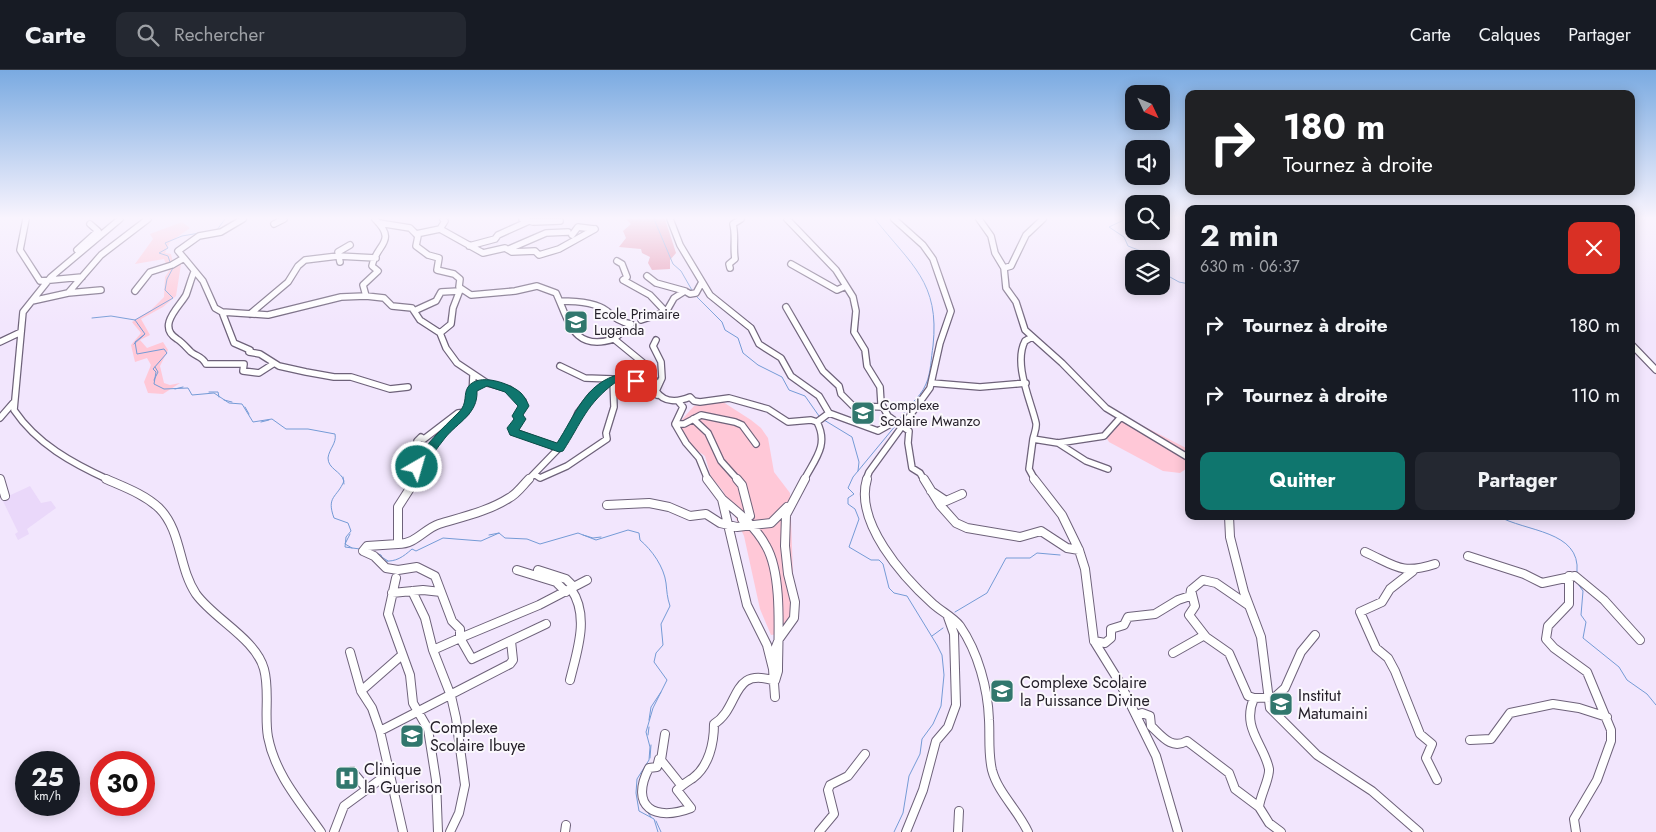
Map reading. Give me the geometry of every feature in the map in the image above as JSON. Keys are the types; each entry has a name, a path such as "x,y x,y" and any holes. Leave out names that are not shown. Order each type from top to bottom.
{"street":[{"path":"23,255 40,281 46,282 82,277"},
{"path":"76,255 46,282 21,318 24,326 21,332 13,403 18,416 53,449 93,473 132,490 158,507 166,515 180,549 182,568 196,594 209,610 244,641 260,660 264,669 268,737 278,771 318,830"},
{"path":"68,293 102,255"},
{"path":"181,255 207,288 215,308 222,312 265,315 284,313 346,297 366,296 384,298 392,306 409,307 420,320 440,333 446,348 458,363 486,383 504,386 523,401 524,406 517,416 520,419 513,428 514,432 559,448"},
{"path":"338,255 339,259"},
{"path":"366,296 363,285 378,271 372,266 378,255"},
{"path":"427,255 439,258 437,270 456,275 460,279 460,290 453,308 454,317 451,324 440,333"},
{"path":"686,255 710,295 751,328 759,344 781,358 791,376 819,396 823,434 821,448 786,515 784,534 788,574 795,602 794,618 770,659"},
{"path":"730,268 729,264 735,259 734,255"},
{"path":"821,255 836,270 855,305 854,332 865,350 868,369 879,383 883,407 894,422 903,426 910,433 908,443 912,468 920,473 928,489 948,516 967,528 1020,537 1041,531 1067,548 1079,550"},
{"path":"930,255 951,311 948,325 940,343 932,383 926,397 869,472 864,488 864,499 873,531 877,538 915,586 960,626 970,644 983,687 989,716 990,755 993,774 1002,791 1024,821 1028,832"},
{"path":"996,255 1004,268 1008,292 1016,302 1025,330 1098,401 1185,456"},
{"path":"1004,268 1011,266 1017,255"},
{"path":"250,314 288,282 301,262 311,258 339,259 353,256 360,259 376,258"},
{"path":"135,291 150,272 172,265 184,258"},
{"path":"617,261 622,264 626,274 624,281 650,295 666,312"},
{"path":"791,264 837,290 846,286"},
{"path":"194,272 185,296 170,315 169,326 172,335 184,342 192,353 202,357 206,364 244,364 243,371 259,373 273,364"},
{"path":"648,276 657,285 678,288 691,293"},
{"path":"641,320 666,312 674,298 691,293 702,282"},
{"path":"414,311 436,301 441,292 460,290 479,296 539,286 556,293 566,321 577,335 591,342 602,343 614,339 631,324 621,322 609,316 607,311 592,307 583,301 560,301"},
{"path":"32,302 68,293 101,290"},
{"path":"786,308 823,371 839,386 841,394 853,406 883,407"},
{"path":"222,312 234,343 250,350 249,352 260,354 273,364 319,375 351,377 390,389 408,387"},
{"path":"0,342 21,332"},
{"path":"1032,336 1023,345 1026,398 1031,416 1036,424 1029,469 1034,481 1062,515 1079,550 1085,569 1094,641 1120,683 1156,756 1178,832"},
{"path":"614,339 648,366 657,394"},
{"path":"656,340 652,346 659,358 662,378 656,386"},
{"path":"1635,348 1656,370"},
{"path":"560,366 570,373 589,380 621,378 636,381 665,399 678,401 690,397 694,401 700,402 730,398 768,409 788,422 822,418 849,422 878,431 894,422"},
{"path":"398,544 398,508 416,481 414,470 431,451 442,434 466,412 472,400 473,375"},
{"path":"546,624 472,659 460,638 460,629 452,620 436,576 417,567 398,570 386,568 365,548 406,544 438,524 451,522 504,502 518,491 559,448 586,401 613,380"},
{"path":"534,474 540,478 562,469 606,441 606,433 609,428 614,401 610,389 613,380"},
{"path":"474,387 486,383"},
{"path":"932,383 980,388 1026,383"},
{"path":"675,424 683,407 678,401"},
{"path":"0,418 13,403"},
{"path":"431,451 419,446 417,441 421,437 424,439 458,413 466,412"},
{"path":"675,424 684,424 692,419 705,416 735,422 742,425 756,444"},
{"path":"1033,439 1058,443 1104,436 1121,417"},
{"path":"692,419 708,433 721,460 742,485 750,516 744,517 737,526"},
{"path":"675,424 686,443 699,458 708,480 722,499 744,517 767,547 778,590 778,661 773,688 775,697"},
{"path":"1058,443 1086,461 1108,469"},
{"path":"0,479 5,496"},
{"path":"928,489 946,501 962,494"},
{"path":"722,499 747,605 767,645 774,681"},
{"path":"607,505 649,504 669,507 690,516 706,514 729,526 750,526 771,523 778,518 793,500"},
{"path":"1229,520 1230,537 1248,605 1261,637 1268,683 1267,697 1270,708 1317,755 1372,791 1419,832"},
{"path":"1365,552 1399,568 1412,571"},
{"path":"1468,556 1491,565 1524,574 1542,583 1575,576 1604,600 1640,640"},
{"path":"1435,564 1412,571 1390,589 1382,602 1362,609 1360,612 1376,648 1388,658 1395,671 1420,734 1432,744 1426,758 1437,780"},
{"path":"517,570 556,582 570,589"},
{"path":"538,570 566,579 570,589 578,598 581,626 570,680"},
{"path":"1569,576 1568,604 1548,626 1546,639 1554,648 1587,672 1607,717 1611,741 1597,780 1574,819 1576,832"},
{"path":"396,578 388,614 410,675 413,703 428,729 430,756 436,780 438,832"},
{"path":"433,650 587,580"},
{"path":"1094,641 1105,644 1111,638 1111,629 1124,625 1128,617 1153,615 1163,611 1179,597 1190,596 1191,590 1202,580 1210,580 1248,605"},
{"path":"1191,590 1195,606 1189,615 1203,636 1212,645 1230,653 1248,696 1254,698 1275,697 1285,688 1301,652 1315,635"},
{"path":"392,593 412,591 441,592"},
{"path":"412,591 425,618 433,650 455,707 465,785 459,813 450,832"},
{"path":"906,832 923,790 936,741 948,727 956,706 954,634 948,617"},
{"path":"1173,653 1203,636"},
{"path":"380,731 451,696 512,662 511,641"},
{"path":"350,652 361,690 372,708 380,731 403,832"},
{"path":"361,690 402,655"},
{"path":"665,734 657,766 649,768 641,782 643,803 650,811 660,815 679,814 691,808 677,790 681,785 692,779 704,766 714,735 714,724 725,716 736,691 744,681 763,677 774,681"},
{"path":"1254,698 1249,710 1249,718 1269,770 1267,779 1261,788 1259,807"},
{"path":"1470,740 1491,739 1510,713 1553,704 1579,708 1607,717"},
{"path":"1136,715 1142,713 1150,716 1151,726 1171,745 1181,746 1187,741 1216,762 1229,773 1236,789 1259,807 1269,823 1280,832"},
{"path":"818,832 834,816 836,810 828,790 830,785 848,776 865,754"},
{"path":"659,760 661,766 681,785"},
{"path":"352,771 366,788"},
{"path":"334,832 344,806 366,788 389,773"},
{"path":"958,832 959,811"}],"shaded area":[{"path":"142,255 171,255 173,263 181,264 176,296 163,307 141,319 150,335 140,340 147,348 163,342 168,350 160,366 164,383 170,385 180,383 163,394 148,393 144,382 151,365 147,358 135,362 131,345 141,333 132,322 151,310 164,297 165,277 169,271 164,259 135,264"},
{"path":"645,255 675,255 670,260 670,269 652,270 648,263 650,257"},
{"path":"720,400 761,428 768,438 774,472 790,493 793,574 796,596 792,618 779,634 771,635 760,609 744,536 723,491 711,477 705,456 691,446 679,423 694,406"},
{"path":"1120,414 1185,447 1185,470 1180,473 1163,471 1109,442 1104,434"},
{"path":"30,486 41,503 51,501 56,508 27,529 29,534 18,540 15,534 18,532 2,499"}],"waterway":[{"path":"164,255 168,256 170,262"},
{"path":"669,255 673,264 681,271 693,292"},
{"path":"899,421 920,394 928,380 934,324 932,306 927,290 920,276 904,255"},
{"path":"135,320 173,298 165,290 167,279 173,268"},
{"path":"1170,277 1185,283"},
{"path":"695,295 722,322 725,330 738,338 743,353 758,365 782,377 789,390 805,396 819,416"},
{"path":"92,318 111,316 135,320"},
{"path":"135,320 145,334 135,343"},
{"path":"135,343 144,335"},
{"path":"135,343 137,354 164,349 167,353 153,369 156,372 155,378"},
{"path":"155,367 158,372 155,378"},
{"path":"155,378 154,384 164,389 177,388"},
{"path":"177,388 183,387"},
{"path":"177,388 188,388 192,395 214,393 219,396"},
{"path":"209,392 218,392 219,396"},
{"path":"219,396 225,400"},
{"path":"225,400 232,402"},
{"path":"225,400 229,403 242,404 253,422 272,419 286,429 308,429 335,434 335,440 328,458 330,465 343,480"},
{"path":"245,407 249,414"},
{"path":"261,422 269,420"},
{"path":"824,420 852,437 859,462 858,471"},
{"path":"858,471 896,425"},
{"path":"858,471 848,488 854,494 848,498 848,504 855,509 859,519 849,547 871,560 879,560 883,564 889,588 894,593 907,596 942,655 944,675 941,706 933,724 922,739 920,754 909,776 903,813 894,832"},
{"path":"344,482 333,498 331,505 334,518 348,523 351,531 346,537 345,543"},
{"path":"1507,520 1561,540 1570,548 1576,558 1577,572"},
{"path":"584,535 596,540 628,530 639,533 640,540 653,554 663,571 670,606 661,624 663,645 656,653 654,662 667,680 661,692"},
{"path":"388,561 399,558 412,549 416,551 443,538 481,541 499,533"},
{"path":"489,535 499,533"},
{"path":"499,533 505,538 527,539 540,544 578,533 584,535"},
{"path":"345,543 350,534"},
{"path":"584,535 593,538 601,537"},
{"path":"345,544 352,548"},
{"path":"345,544 345,547 352,548"},
{"path":"352,548 360,549"},
{"path":"371,551 382,557"},
{"path":"955,612 987,593 1006,558 1030,558 1037,553 1060,555"},
{"path":"377,554 382,557"},
{"path":"382,557 388,561"},
{"path":"382,557 384,561 388,561"},
{"path":"1576,581 1583,591 1581,615 1586,622 1583,638 1619,667 1627,680 1647,694 1656,705"},
{"path":"932,636 943,628"},
{"path":"649,720 651,707 661,692"},
{"path":"658,832 654,819 639,811 636,793 637,779 649,760 650,747 646,732 653,708 661,692"},
{"path":"648,735 649,727"},
{"path":"650,758 651,745"},
{"path":"639,790 640,782"},
{"path":"646,810 651,817"},
{"path":"656,821 661,832"}],"place":[{"name":"Ecole Primaire Luganda","path":"576,322"},
{"name":"Complexe Scolaire Mwanzo","path":"863,413"},
{"name":"Complexe Scolaire la Puissance Divine","path":"1002,691"},
{"name":"Institut Matumaini","path":"1281,704"},
{"name":"Complexe Scolaire Ibuye","path":"412,736"},
{"name":"Clinique la Guerison","path":"347,778"}],"route":[{"path":"417,467 442,434 455,425 466,412 472,400 471,390 474,387 486,383 504,386 509,389 523,401 524,406 517,416 520,419 512,430 518,435 559,448 570,432 578,413 595,392 613,380 628,378 636,381"}]}
